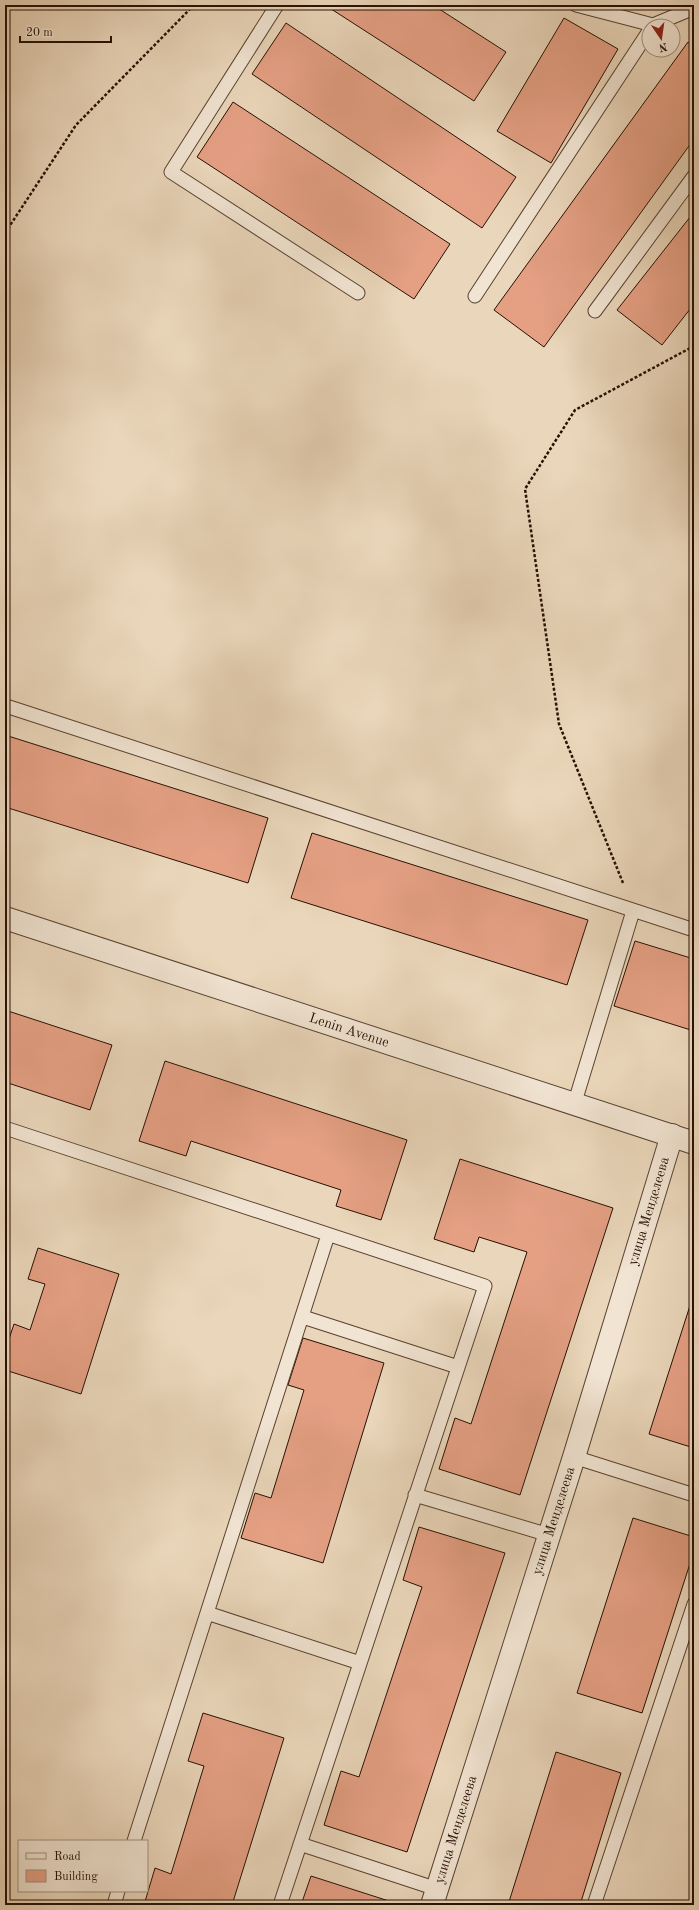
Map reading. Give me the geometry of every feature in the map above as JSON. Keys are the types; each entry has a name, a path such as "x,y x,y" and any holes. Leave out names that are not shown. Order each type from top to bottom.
{"street":[{"name":"Lenin Avenue","path":"5,918 694,1143"},
{"name":"улица Менделеева","path":"435,1897 574,1457 672,1136"}],"lane":[{"path":"277,5 171,172 358,293"},
{"path":"576,5 641,24"},
{"path":"671,18 694,8"},
{"path":"476,296 641,42"},
{"path":"595,311 694,176"},
{"path":"9,707 694,930"},
{"path":"574,1105 633,910"},
{"path":"5,1128 485,1286 280,1905"},
{"path":"134,1840 328,1235"},
{"path":"303,1317 458,1367"},
{"path":"574,1457 694,1494"},
{"path":"415,1495 549,1535"},
{"path":"594,1905 694,1604"},
{"path":"207,1613 360,1663"},
{"path":"300,1844 435,1897"},
{"path":"114,1905 118,1892"}],"path":[{"path":"5,233 76,125 190,11 194,5"},
{"path":"633,910 559,724 525,490 575,410 694,346"}],"building":[{"path":"325,5 433,5 506,52 474,101"},
{"path":"564,18 618,49 551,163 497,131"},
{"path":"286,23 516,177 482,228 252,74"},
{"path":"688,42 694,47 694,139 544,347 494,310 676,58 681,58 681,52"},
{"path":"233,102 450,244 414,299 197,157"},
{"path":"694,212 694,304 662,345 617,310"},
{"path":"5,735 268,818 248,883 5,807"},
{"path":"312,833 588,920 567,985 291,898"},
{"path":"635,941 694,959 694,1031 614,1006"},
{"path":"5,1010 112,1045 90,1110 5,1082"},
{"path":"165,1061 407,1140 381,1220 336,1206 341,1190 191,1141 186,1156 139,1141"},
{"path":"460,1159 613,1208 520,1495 439,1469 455,1418 471,1424 527,1252 479,1237 474,1252 434,1239"},
{"path":"38,1248 119,1274 81,1394 5,1370 5,1351 14,1324 30,1330 45,1284 28,1279"},
{"path":"694,1293 694,1448 649,1434"},
{"path":"303,1338 384,1363 323,1563 241,1538 255,1493 271,1498 304,1390 288,1385"},
{"path":"633,1518 694,1537 694,1551 642,1713 577,1693"},
{"path":"419,1527 505,1553 407,1852 324,1825 341,1771 359,1777 422,1587 403,1580"},
{"path":"203,1713 284,1738 232,1905 144,1905 155,1868 171,1874 204,1766 188,1761"},
{"path":"556,1752 621,1773 580,1905 508,1905"},
{"path":"311,1876 392,1902 391,1905 301,1905"}]}
